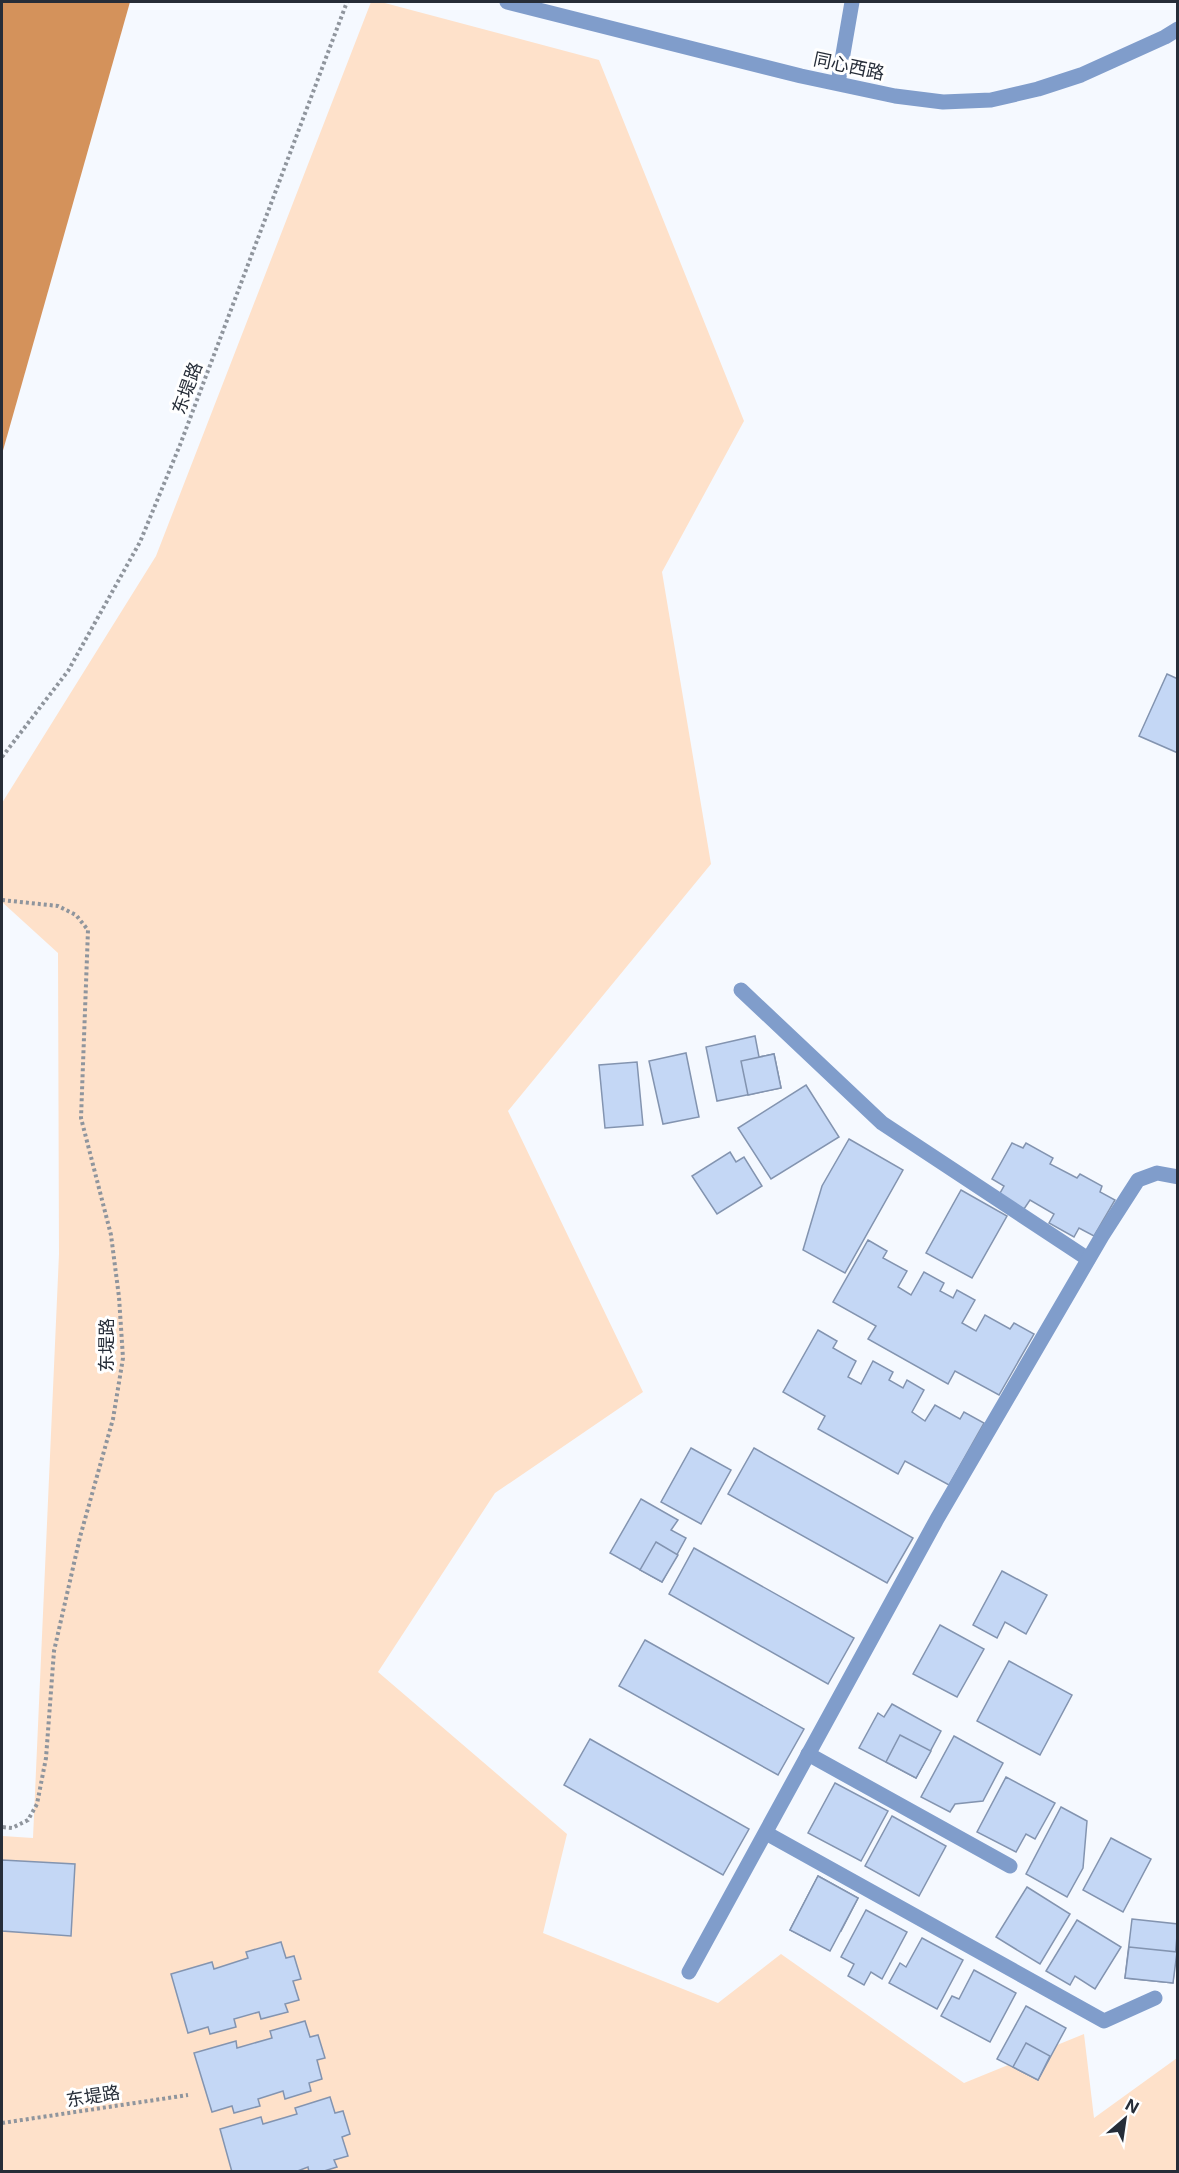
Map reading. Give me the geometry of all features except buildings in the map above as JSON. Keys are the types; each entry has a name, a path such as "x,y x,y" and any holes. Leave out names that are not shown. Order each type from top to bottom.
{"street":[{"name":"同心西路","path":"507,2 801,76 895,96 943,102 991,100 1038,89 1081,75 1178,29"},
{"path":"837,83 852,2"},
{"path":"741,990 882,1124 1088,1259"},
{"path":"689,1972 938,1519 1127,1195 1138,1180 1156,1173 1178,1177"},
{"path":"808,1755 1010,1866"},
{"path":"766,1833 1104,2021 1155,1998"}],"path":[{"name":"东堤路","path":"2,757 68,671 140,542 180,445 347,2"},
{"name":"东堤路","path":"2,900 58,906 76,915 88,930 81,1118 111,1234 119,1297 123,1358 113,1419 80,1537 54,1651 46,1758 37,1804 28,1820 12,1828 2,1827"},
{"name":"东堤路","path":"2,2123 188,2095"}],"shaded area":[{"path":"2,2 130,2 2,454"},
{"path":"371,2 381,2 599,60 744,421 662,572 711,864 508,1111 643,1392 495,1493 378,1672 567,1834 543,1933 718,2003 781,1954 964,2083 1084,2034 1094,2118 1177,2058 1177,2171 2,2171 2,1836 33,1838 59,1254 58,953 2,902 2,803 156,556"}]}
